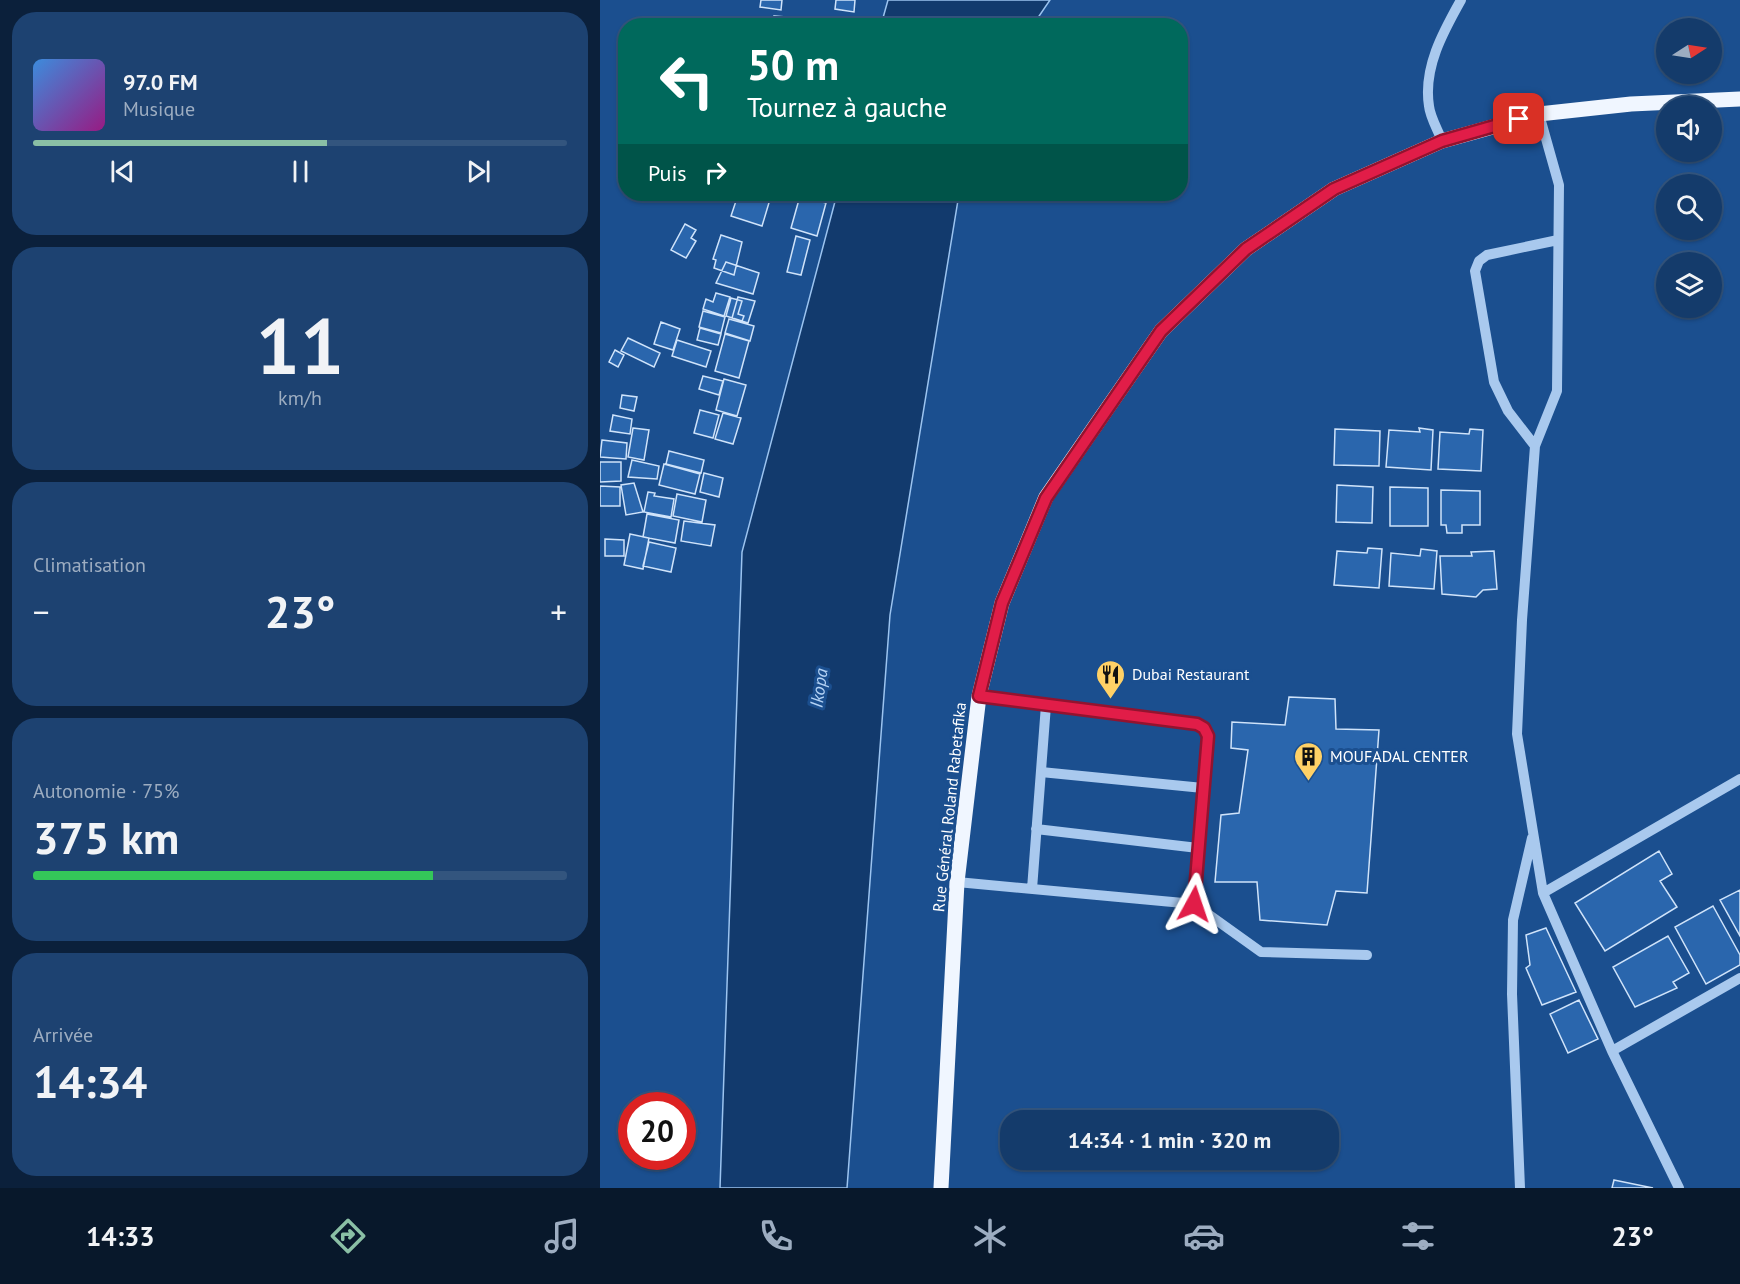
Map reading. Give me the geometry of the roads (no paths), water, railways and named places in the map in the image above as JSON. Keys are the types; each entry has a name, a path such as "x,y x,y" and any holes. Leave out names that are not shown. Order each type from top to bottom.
{"main road":[{"name":"Rue Général Roland Rabetafika","path":"941,1188 957,882 979,696 1002,603 1046,498 1161,331 1255,243 1334,189 1442,141 1539,114 1631,104 1740,99"}],"street":[{"path":"1442,141 1429,107 1428,73 1445,28 1461,0"},
{"path":"1539,114 1559,185 1557,391 1535,446 1516,734 1543,893 1612,1050 1679,1188"},
{"path":"1535,446 1508,411 1494,382 1475,271 1479,261 1487,255 1558,240"},
{"path":"979,696 1197,724 1204,728 1208,736 1194,904"},
{"path":"1032,889 1046,705"},
{"path":"1041,772 1203,788"},
{"path":"1543,893 1740,779"},
{"path":"1036,830 1198,848"},
{"path":"1520,1188 1512,994 1513,920 1533,832"},
{"path":"957,882 1194,904 1261,952 1367,955"},
{"path":"1612,1050 1740,978"}],"water":[{"path":"888,0 1050,0 1038,18 883,18"},
{"name":"Ikopa","path":"835,201 958,201 890,615 847,1188 720,1188 742,552"}],"place":[{"name":"Dubai Restaurant","path":"1111,700"},
{"name":"MOUFADAL CENTER","path":"1309,782"}]}
